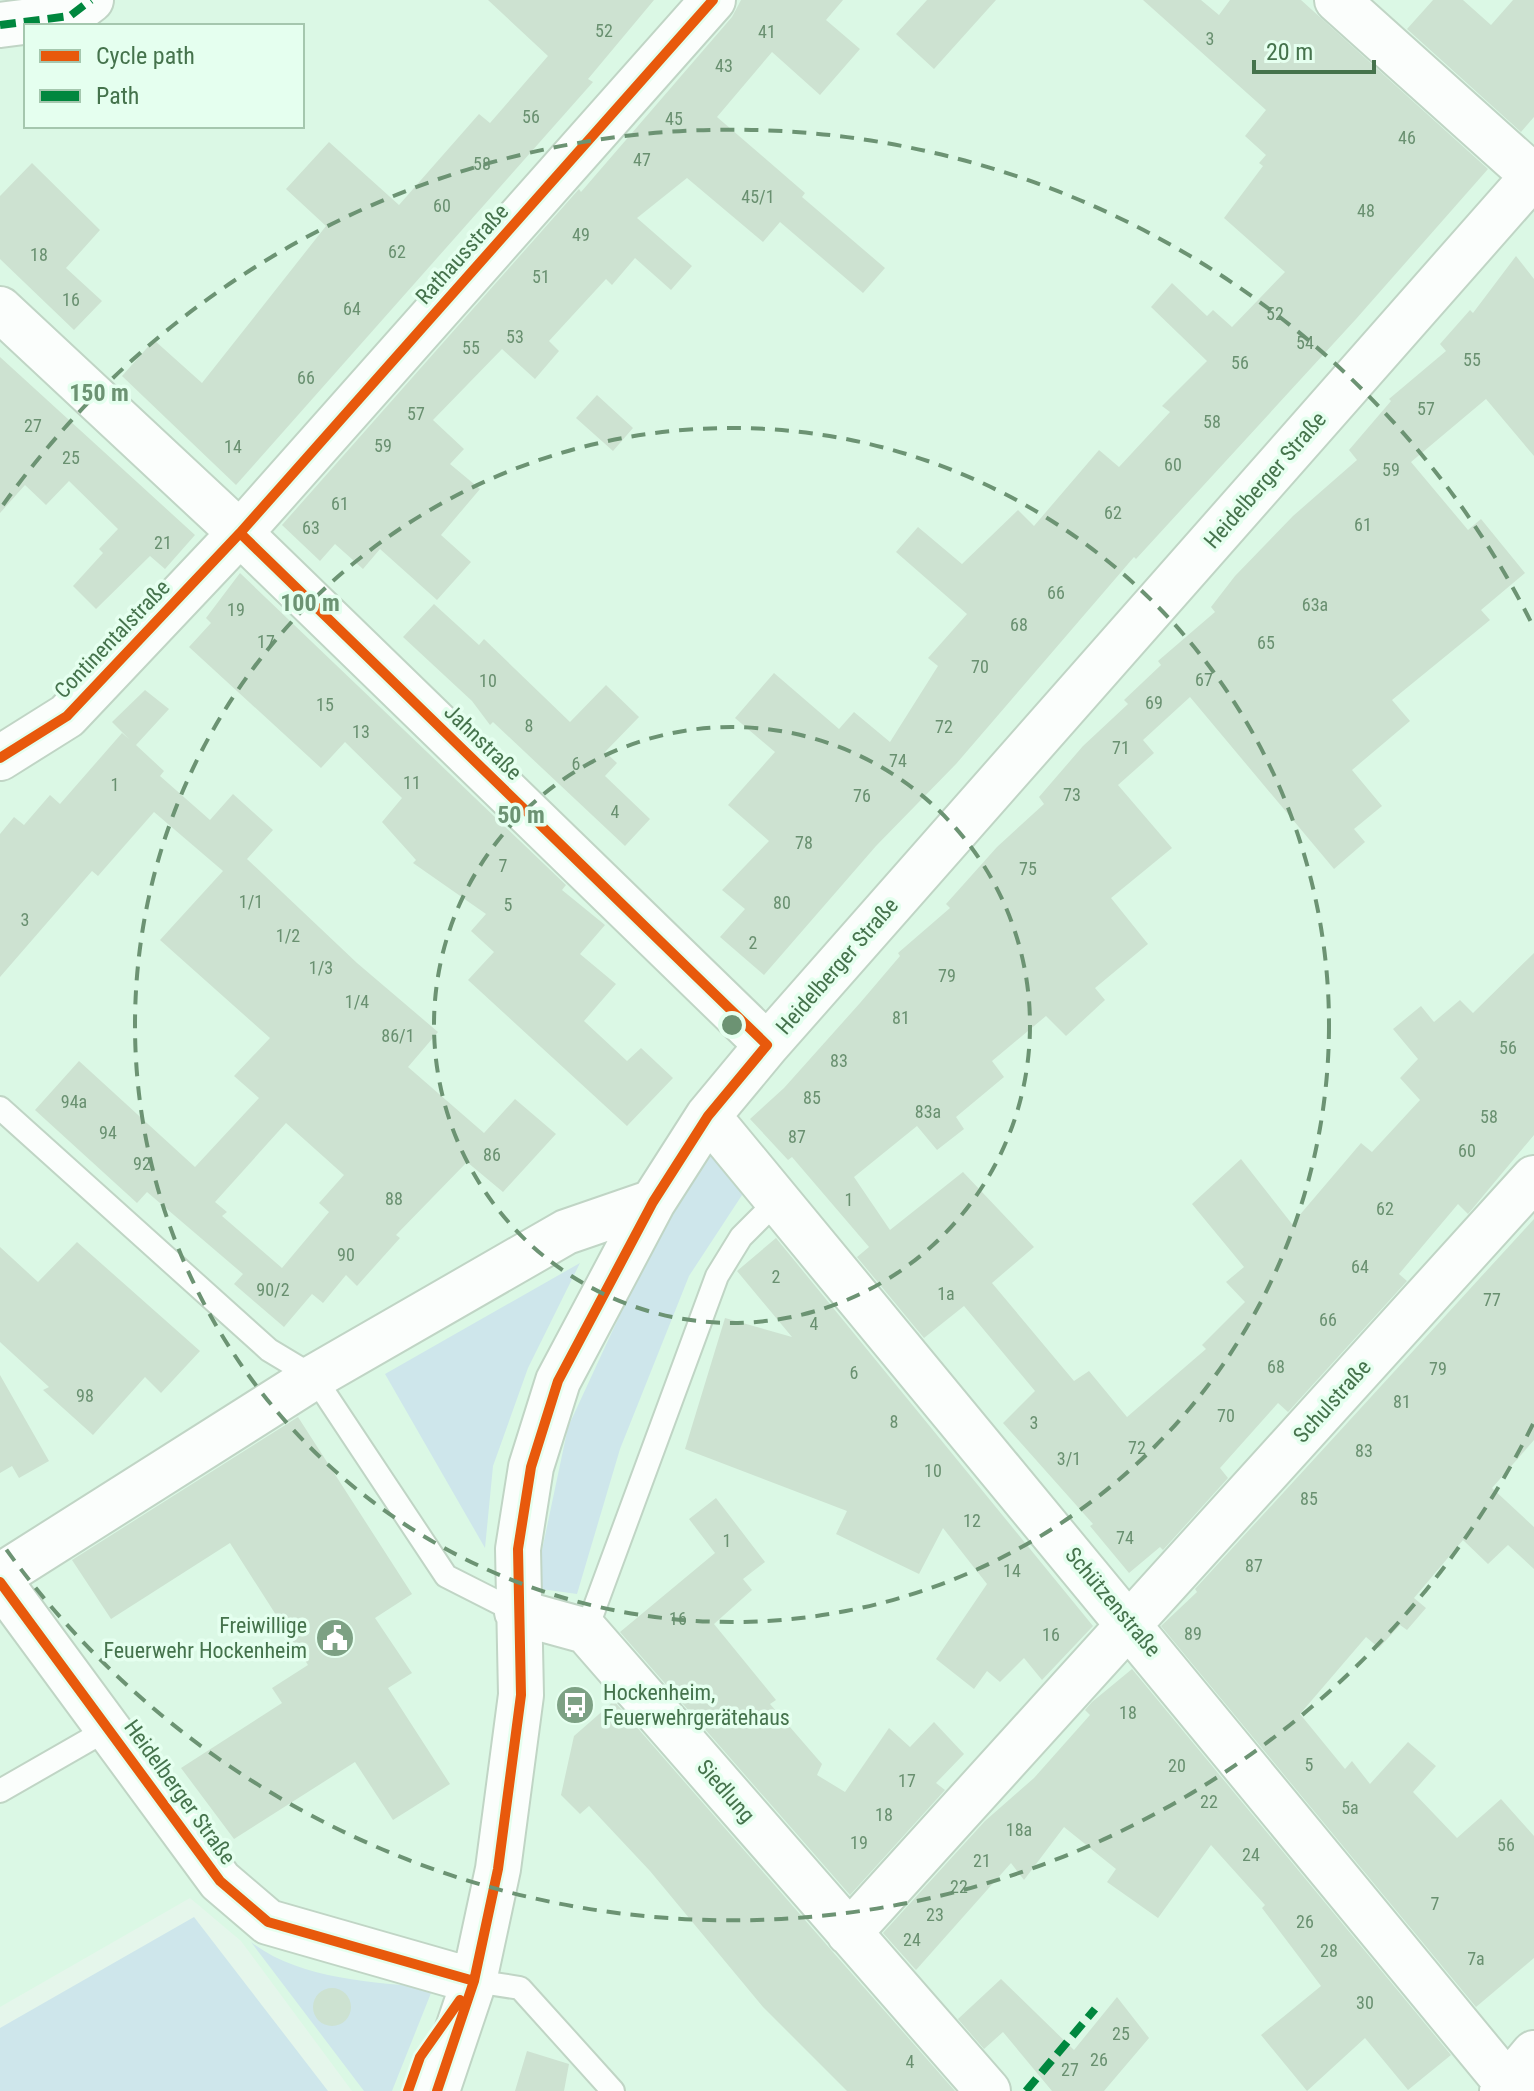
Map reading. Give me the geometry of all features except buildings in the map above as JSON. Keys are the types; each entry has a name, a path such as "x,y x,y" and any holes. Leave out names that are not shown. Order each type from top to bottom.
{"street":[{"path":"0,25 70,16 91,0"},
{"name":"Rathausstraße","path":"240,533 713,0"},
{"path":"1337,0 1534,176"},
{"name":"Heidelberger Straße","path":"474,1981 268,1922 220,1881 0,1579 314,1377 566,1232 653,1202 708,1116 767,1045 1534,176"},
{"name":"Jahnstraße","path":"0,309 240,533 767,1045"},
{"name":"Continentalstraße","path":"0,758 67,716 240,533"},
{"name":"Schützenstraße","path":"708,1116 1514,2079"},
{"name":"Schulstraße","path":"1131,1624 1534,1178"},
{"path":"437,2091 474,1981 498,1869 521,1695 518,1549 531,1467 558,1381 653,1202"},
{"path":"517,1612 586,1631"},
{"path":"849,1933 1131,1624"},
{"name":"Siedlung","path":"586,1631 988,2091"}],"lane":[{"path":"0,1108 269,1350 314,1377 446,1576 517,1612"},
{"path":"586,1631 717,1276 741,1237 778,1200"},
{"path":"0,1791 108,1729"},
{"path":"474,1981 520,1988 613,2091"}],"shaded area":[{"path":"0,0 1534,0 1534,2091 352,2091 241,1941 190,1898 0,2007"},
{"path":"708,1147 746,1189 689,1276 620,1449 577,1594 534,1588 568,1427 636,1280"},
{"path":"580,1263 528,1368 493,1466 485,1548 385,1374"},
{"path":"194,1917 328,2091 0,2091 0,2028"},
{"path":"251,1942 270,1955 314,1972 362,1981 433,1988 392,2091 364,2091"}],"marked path":[{"path":"0,25 70,16 91,0"},
{"path":"1026,2091 1095,2009"}],"cycle path":[{"path":"0,758 67,716 240,533 713,0"},
{"path":"240,533 767,1045 708,1116 653,1202 558,1381 531,1467 518,1549 521,1695 498,1869 474,1981 437,2091"},
{"path":"0,1582 220,1881 268,1922 474,1981"},
{"path":"408,2091 420,2057 460,2000"}],"place":[{"name":"Freiwillige Feuerwehr Hockenheim","path":"335,1638"},
{"name":"Hockenheim, Feuerwehrgerätehaus","path":"575,1705"}]}
